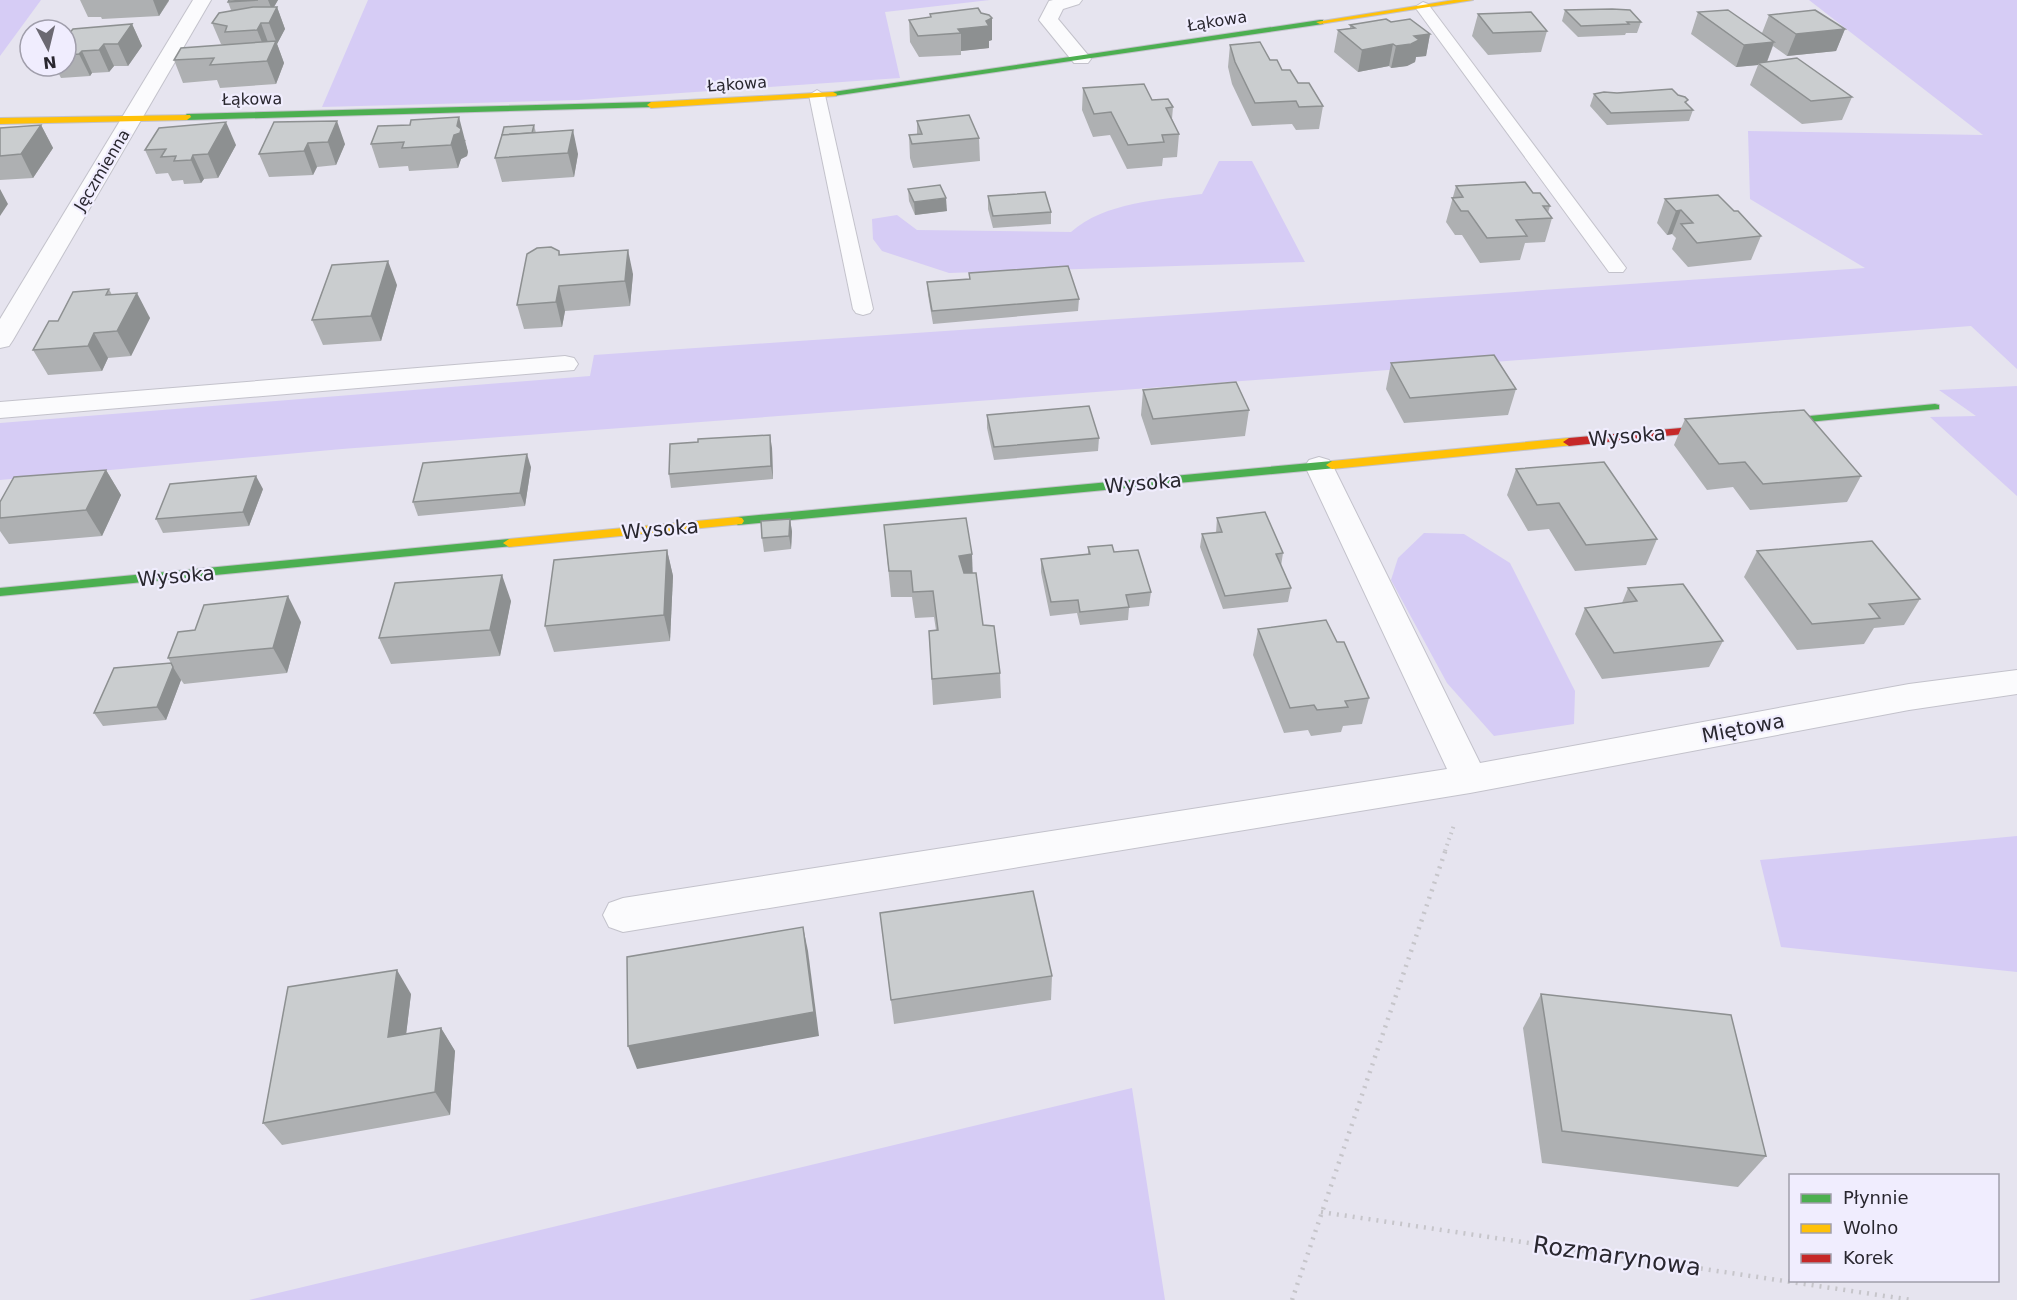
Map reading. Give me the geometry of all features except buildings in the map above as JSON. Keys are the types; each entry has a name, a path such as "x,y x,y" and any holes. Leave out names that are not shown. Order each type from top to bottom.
{"street":[{"name":"Jęczmienna","path":"0,340 202,0"},
{"path":"1073,0 1055,5 1048,21 1081,59"},
{"name":"Łąkowa","path":"0,121 564,108 714,102 848,93 1469,0"},
{"path":"0,410 565,364"},
{"name":"Wysoka","path":"0,592 1935,407"},
{"path":"1319,466 1470,779"},
{"name":"Miętowa","path":"623,915 1470,779 1909,697 2017,682"}],"lane":[{"path":"1423,7 1617,268"},
{"path":"818,95 863,309"}],"path":[{"path":"1292,1300 1470,779"},
{"name":"Rozmarynowa","path":"1322,1212 1789,1282"},
{"name":"Rozmarynowa","path":"1791,1282 1912,1300"}],"shaded area":[{"path":"0,0 41,0 28,18 18,18 18,31 0,56"},
{"path":"368,0 990,0 885,12 900,78 579,100 322,107"},
{"path":"1809,0 2017,0 2017,369 1971,326 342,449 0,480 0,423 590,376 594,355 1865,268 1750,199 1748,131 1983,135"},
{"path":"1219,161 1252,161 1305,262 949,273 882,251 873,239 872,219 897,215 917,230 1071,232 1100,214 1116,208 1202,194"},
{"path":"2017,386 2017,496 1930,417 1976,416 1939,390"},
{"path":"1424,533 1464,534 1510,563 1575,691 1574,724 1494,736 1447,683 1391,580 1398,558"},
{"path":"2017,836 2017,972 1781,947 1760,860"},
{"path":"1132,1088 1165,1300 249,1300"}],"traffic: fast":[{"path":"833,94 1320,22"},
{"path":"187,117 651,105"},
{"path":"1737,426 1935,407"},
{"path":"738,521 1332,465"},
{"path":"0,592 509,543"}],"traffic: slow":[{"path":"1320,22 1469,0"},
{"path":"651,105 833,94"},
{"path":"0,121 187,117"},
{"path":"1332,465 1569,442"},
{"path":"509,543 738,521"}],"traffic: jam":[{"path":"1569,442 1737,426"}]}
